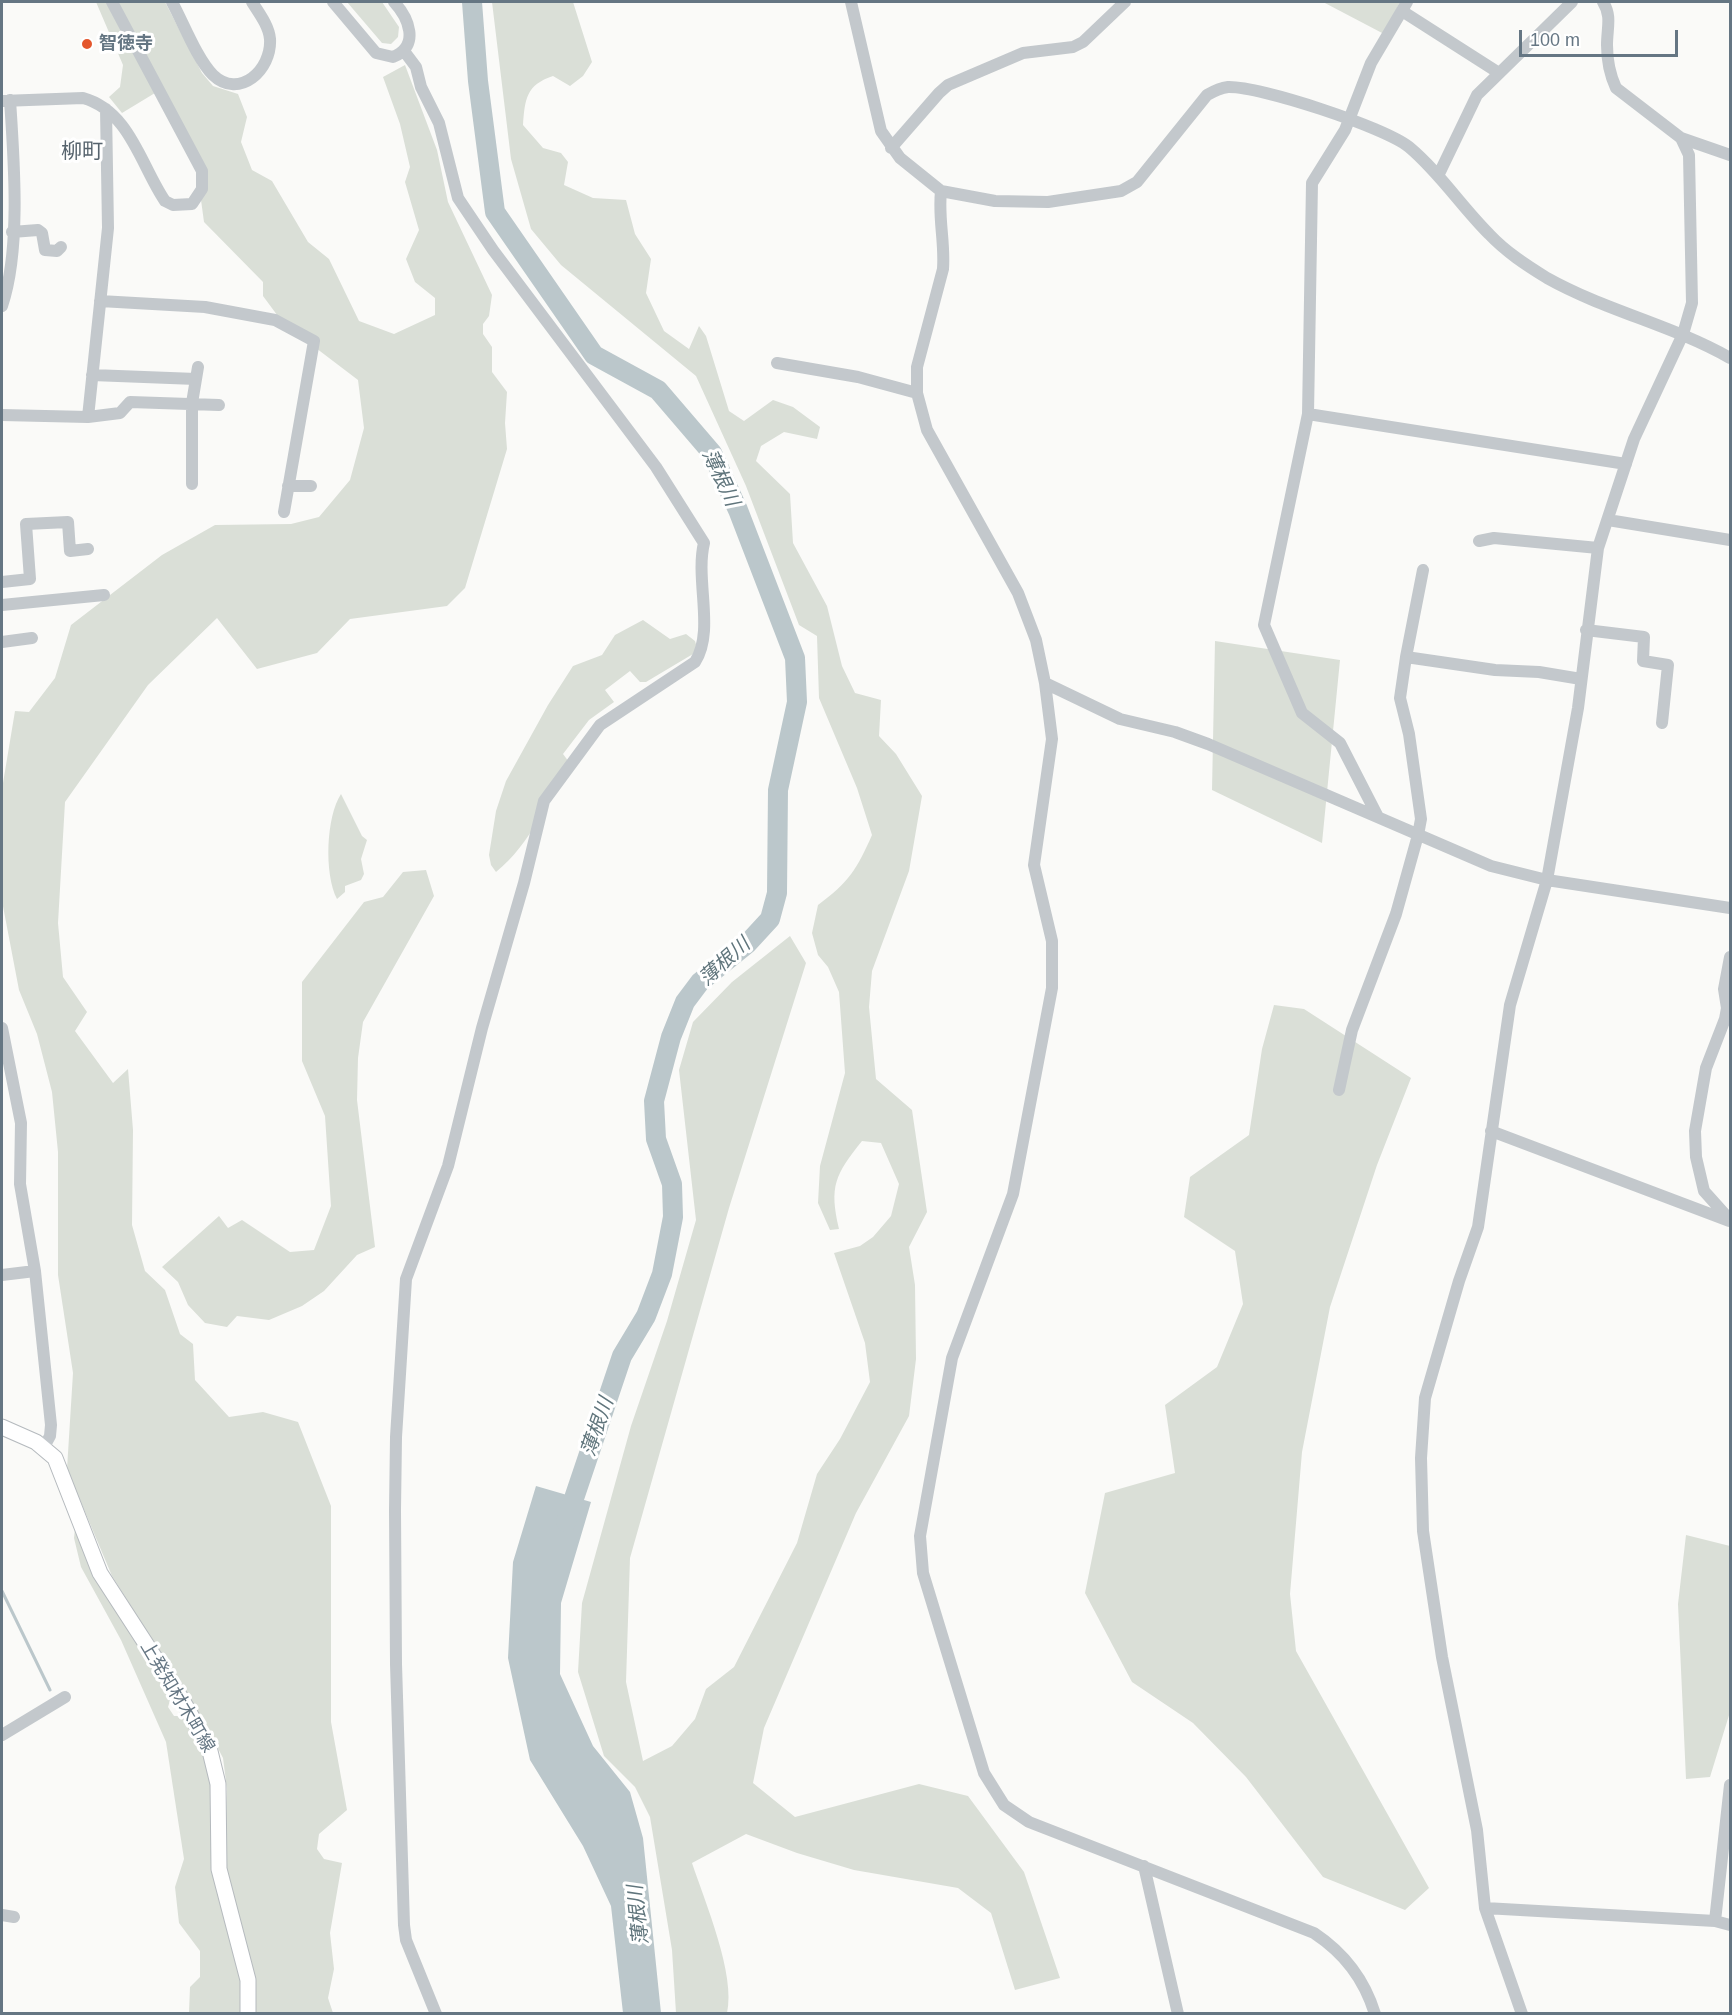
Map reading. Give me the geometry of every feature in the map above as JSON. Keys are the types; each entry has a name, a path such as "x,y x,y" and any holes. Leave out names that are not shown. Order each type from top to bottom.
{"main road":[{"path":"2,1427 44,1447"},
{"name":"上発知材木町線","path":"44,1447 59,1467 87,1542 104,1579 181,1698 209,1747 218,1784 219,1869 248,1980 248,2013"}],"street":[{"path":"2,306 8,288 14,164 6,101 83,98 106,109 135,144 165,201 173,205 192,204 202,189 202,171 112,2"},
{"path":"172,2 212,74 227,84 237,85 256,76 270,48 267,28 252,2"},
{"path":"333,2 376,53 393,57 404,51 408,44 410,30 405,15 394,2"},
{"path":"851,2 880,130 891,148 942,191 995,201 1024,203 1048,202 1121,191 1137,182 1208,95 1223,88 1239,88 1309,104 1398,140 1438,176 1488,234 1527,265 1601,304 1683,334 1731,358"},
{"path":"891,148 948,85 1023,53 1073,47 1083,42 1125,2"},
{"path":"1438,176 1478,95 1572,2"},
{"path":"1604,2 1609,18 1607,45 1611,76 1616,88 1681,138 1731,155"},
{"path":"1378,817 1340,743 1302,713 1264,625 1308,414 1312,183 1345,130 1371,63 1405,6 1499,72"},
{"path":"404,51 416,67 421,87 439,123 458,198 493,250 656,467 704,543 700,562 705,616 702,651 695,662 600,725 544,801 524,883 482,1028 448,1166 406,1280 396,1437 395,1510 396,1664 404,1925 406,1940 436,2013"},
{"path":"88,417 108,228 106,109"},
{"path":"1522,2013 1485,1908 1478,1830 1442,1657 1426,1554 1421,1458 1425,1398 1459,1281 1478,1227 1510,1005 1547,880 1581,679 1598,548 1634,439 1683,334 1692,303 1689,155 1681,138"},
{"path":"942,191 938,214 944,253 943,269 917,367 917,393 927,429 1018,593 1036,639 1046,683 1052,752 1034,865 1052,941 1052,988 1013,1194 952,1358 945,1384 920,1536 923,1573 984,1773 994,1792 1016,1815 1314,1933 1337,1948 1349,1962 1368,1992 1375,2013"},
{"path":"12,232 38,230 42,233 45,249 57,251 61,247"},
{"path":"100,301 205,307 275,320 314,341 284,512"},
{"path":"777,363 858,377 917,393"},
{"path":"92,375 197,373 192,403 192,484"},
{"path":"2,415 88,417 120,413 130,402 219,405"},
{"path":"1308,414 1626,464"},
{"path":"288,486 311,486"},
{"path":"1608,520 1731,540"},
{"path":"2,582 30,579 26,524 68,522 70,551 88,549"},
{"path":"1479,541 1494,538 1598,548"},
{"path":"1340,1090 1352,1030 1396,914 1421,819 1409,734 1400,698 1423,570"},
{"path":"2,605 104,595"},
{"path":"1586,630 1644,636 1643,661 1668,665 1662,723"},
{"path":"2,642 32,638"},
{"path":"1406,657 1581,679"},
{"path":"1046,683 1120,719 1175,732 1208,744 1491,866 1547,880 1731,908"},
{"path":"1731,957 1724,989 1727,1008 1725,1018 1706,1068 1695,1131 1696,1157 1704,1191 1731,1221"},
{"path":"2,1028 21,1123 20,1184 35,1271 51,1431 44,1447"},
{"path":"1491,1131 1731,1221"},
{"path":"2,1275 35,1271"},
{"path":"2,1735 65,1697"},
{"path":"1715,1921 1731,1785"},
{"path":"1144,1866 1178,2013"},
{"path":"1485,1908 1715,1921 1731,1925"}],"shaded area":[{"path":"96,2 107,2 155,93 122,113 109,97 120,87 123,65"},
{"path":"117,2 165,2 202,73 213,86 238,94 247,117 241,142 252,170 272,181 308,242 329,259 359,321 394,334 435,315 435,298 415,282 406,259 419,230 405,182 410,167 400,124 383,77 405,65 437,150 448,202 492,295 489,316 483,324 483,334 492,347 492,372 507,392 505,423 507,449 465,588 447,606 350,619 317,653 257,669 217,618 148,685 65,802 58,923 63,977 87,1012 75,1031 113,1083 128,1069 133,1130 132,1225 145,1271 165,1290 180,1334 193,1344 195,1380 229,1417 263,1412 298,1422 331,1506 331,1722 347,1810 319,1834 317,1849 324,1859 342,1863 330,1933 334,1969 328,1998 333,2013 255,2013 247,1951 225,1867 227,1789 223,1758 207,1727 112,1576 67,1469 73,1373 58,1275 58,1152 52,1092 37,1034 19,990 2,901 2,789 15,711 29,712 55,678 71,625 162,555 215,525 291,524 319,517 350,480 364,428 358,380 283,323 263,296 263,282 204,222 201,200 206,192"},
{"path":"347,2 382,2 399,27 398,37 391,44 382,43"},
{"path":"492,2 573,2 592,62 583,76 570,86 553,76 537,84 526,100 523,125 543,148 561,153 568,162 564,185 593,198 626,200 635,234 651,259 646,293 664,331 689,349 699,326 706,336 729,411 744,421 773,400 793,407 820,427 817,439 784,432 761,446 756,461 790,494 793,543 827,606 842,666 855,693 881,700 879,736 896,754 922,796 909,871 872,971 869,1007 876,1079 912,1110 927,1212 909,1247 915,1285 916,1359 909,1416 856,1513 764,1728 753,1783 795,1817 919,1784 968,1796 1024,1872 1060,1978 1015,1990 991,1913 958,1888 854,1870 797,1853 746,1834 692,1863 723,1959 729,1997 727,2013 676,2013 672,1950 650,1817 635,1787 604,1756 578,1672 582,1603 631,1426 667,1321 696,1220 679,1070 693,1022 732,982 790,936 806,963 729,1208 630,1558 626,1682 643,1761 672,1746 695,1719 706,1689 734,1667 797,1543 817,1474 840,1439 870,1382 865,1343 834,1253 860,1246 873,1237 891,1216 899,1184 881,1143 862,1141 840,1172 835,1191 839,1229 830,1230 818,1203 820,1166 845,1073 839,992 828,967 818,955 812,933 818,905 845,882 862,857 872,835 857,788 819,698 817,636 799,625 746,486 696,376 561,265 531,229 511,159"},
{"path":"1323,2 1400,2 1384,34"},
{"path":"643,620 670,639 686,634 695,641 698,651 646,682 640,682 630,671 605,690 614,702 589,720 563,754 569,762 538,821 519,848 496,872 491,865 489,855 496,811 506,781 548,705 573,666 602,655 615,635"},
{"path":"1215,641 1340,660 1322,843 1212,790"},
{"path":"341,794 362,836 367,840 361,859 364,874 361,880 345,886 345,892 337,899 330,875 328,846 332,817"},
{"path":"426,870 434,896 363,1022 358,1058 357,1100 375,1247 357,1255 324,1291 302,1306 269,1320 237,1316 227,1327 205,1323 188,1305 178,1282 162,1267 219,1216 228,1228 242,1220 290,1252 314,1250 331,1206 325,1116 302,1061 302,982 364,902 383,897 403,872"},
{"path":"1274,1005 1304,1009 1411,1078 1377,1165 1330,1307 1302,1452 1290,1594 1296,1651 1429,1888 1405,1910 1323,1877 1246,1777 1193,1723 1132,1682 1085,1593 1105,1493 1175,1473 1165,1405 1217,1367 1243,1304 1235,1251 1184,1217 1190,1177 1249,1135 1262,1049"},
{"path":"75,1528 172,1694 168,1707 174,1716 186,1716 198,1735 213,1780 226,1917 230,1943 240,1965 241,2013 189,2013 190,1987 200,1977 200,1951 179,1923 175,1887 184,1859 166,1742 121,1640 81,1567 74,1538"},
{"path":"1686,1535 1730,1546 1730,1712 1710,1777 1686,1779 1678,1604"}],"water":[{"path":"536,1486 591,1502 561,1603 560,1674 593,1746 630,1792 643,1838 661,2013 623,2013 611,1906 583,1846 530,1760 508,1658 513,1562"}],"waterway":[{"name":"薄根川","path":"472,2 478,81 495,212 594,355 658,390 712,453 738,510 795,658 797,702 778,790 777,893 770,919 747,944 700,982 685,1002 671,1037 654,1101 656,1139 672,1184 673,1217 662,1274 646,1316 622,1356 566,1522"},
{"path":"2,1591 50,1690"}],"place":[{"name":"智徳寺","path":"87,44"}],"district":[{"name":"柳町","path":"82,152"}]}
